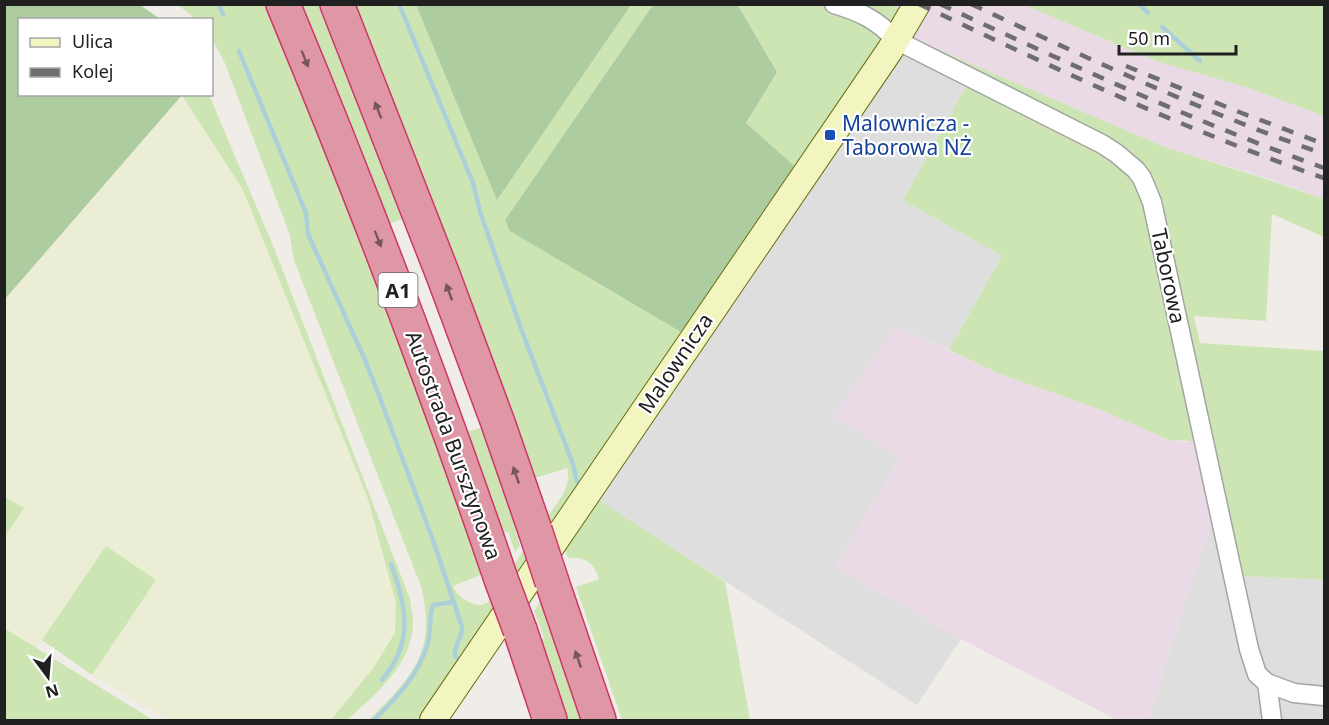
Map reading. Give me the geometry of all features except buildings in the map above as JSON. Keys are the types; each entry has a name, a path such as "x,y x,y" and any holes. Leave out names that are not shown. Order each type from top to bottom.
{"highway":[{"name":"Autostrada Bursztynowa","path":"283,4 400,296 453,438 550,720"},
{"name":"A1","path":"337,4 498,423 599,720"}],"street":[{"name":"Taborowa","path":"834,4 869,17 886,29 896,40 1102,144 1127,161 1142,178 1152,202 1165,255 1252,661 1257,674 1267,683 1272,720"},
{"name":"Malownicza","path":"433,720 896,40 917,4"},
{"path":"1267,683 1294,693 1324,696"}],"shaded area":[{"path":"890,5 1024,5 1159,62 1246,87 1324,116 1324,199 1263,177 1167,148 918,41 894,28"},
{"path":"905,52 968,83 903,200 1002,256 949,350 896,326 900,457 835,567 961,639 917,705 594,497 895,59"},
{"path":"896,326 1000,374 1099,409 1169,440 1186,442 1203,437 1216,509 1160,681 1150,720 1117,720 961,639 835,567 900,457 832,417"},
{"path":"1216,509 1238,576 1324,580 1324,720 1150,720 1160,681"}],"green space":[{"path":"5,4 140,5 159,18 18,18 18,96 181,96 5,299"},
{"path":"738,4 820,5 852,15 888,37 800,171 746,123 777,72"},
{"path":"178,5 267,5 407,359 483,574 453,586 465,600 482,605 487,603 562,496 568,482 568,472 567,468 535,478 478,320 353,5 416,5 497,199 631,5 653,5 505,220 511,231 686,335 424,720 369,720 397,691 416,663 426,631 422,589 293,257 290,235 224,61 213,41 213,18 195,18"},
{"path":"293,5 324,5 411,215 383,227"},
{"path":"416,5 631,5 497,200"},
{"path":"653,5 738,5 777,72 746,123 800,171 686,335 510,231 505,220"},
{"path":"850,5 890,5 905,11 894,28"},
{"path":"1024,5 1324,5 1324,116 1246,87 1159,62"},
{"path":"918,41 1167,148 1324,199 1324,237 1272,214 1266,321 1194,316 1200,343 1324,351 1324,580 1243,576 1213,438 1146,169 1139,160 1123,148 920,45"},
{"path":"968,83 1079,138 1129,172 1144,200 1196,434 1192,441 1169,440 1099,409 1000,374 949,350 1002,256 903,200"},
{"path":"183,96 243,190 368,499 396,603 395,633 374,667 331,720 169,720 92,675 156,580 106,546 36,648 5,628 5,536 24,508 5,497 5,299"},
{"path":"183,96 209,96 274,248 410,599 413,623 406,652 390,678 347,720 331,720 374,667 395,633 396,603 368,499 243,190"},
{"path":"488,425 521,519 513,522 520,545 515,552 508,532 497,536 461,434"},
{"path":"5,497 24,508 5,536"},
{"path":"594,497 725,582 750,720 622,720 576,587 599,579 597,573 588,562 579,558 568,558 563,545"},
{"path":"106,546 156,580 92,675 42,640"},
{"path":"540,602 549,631 559,628 589,720 561,720 535,641 544,638 534,611"},
{"path":"4,628 153,720 5,720"}],"waterway":[{"path":"218,4 223,14"},
{"path":"399,4 473,183 481,215 523,334 573,464 577,482"},
{"path":"1139,4 1148,13"},
{"path":"1162,27 1200,61"},
{"path":"239,51 306,213 308,234 365,360 434,543 462,627 455,652 458,659"},
{"path":"382,680 392,666 403,638 404,610 391,564"},
{"path":"374,720 399,694 419,665 428,643 433,605 454,602"}],"railway":[{"path":"919,4 1170,118 1324,178"},
{"path":"940,4 1178,111 1324,168"},
{"path":"971,4 1190,102 1324,154"},
{"path":"1126,66 1324,144"}],"place":[{"name":"Malownicza - Taborowa NŻ","path":"830,135"}]}
